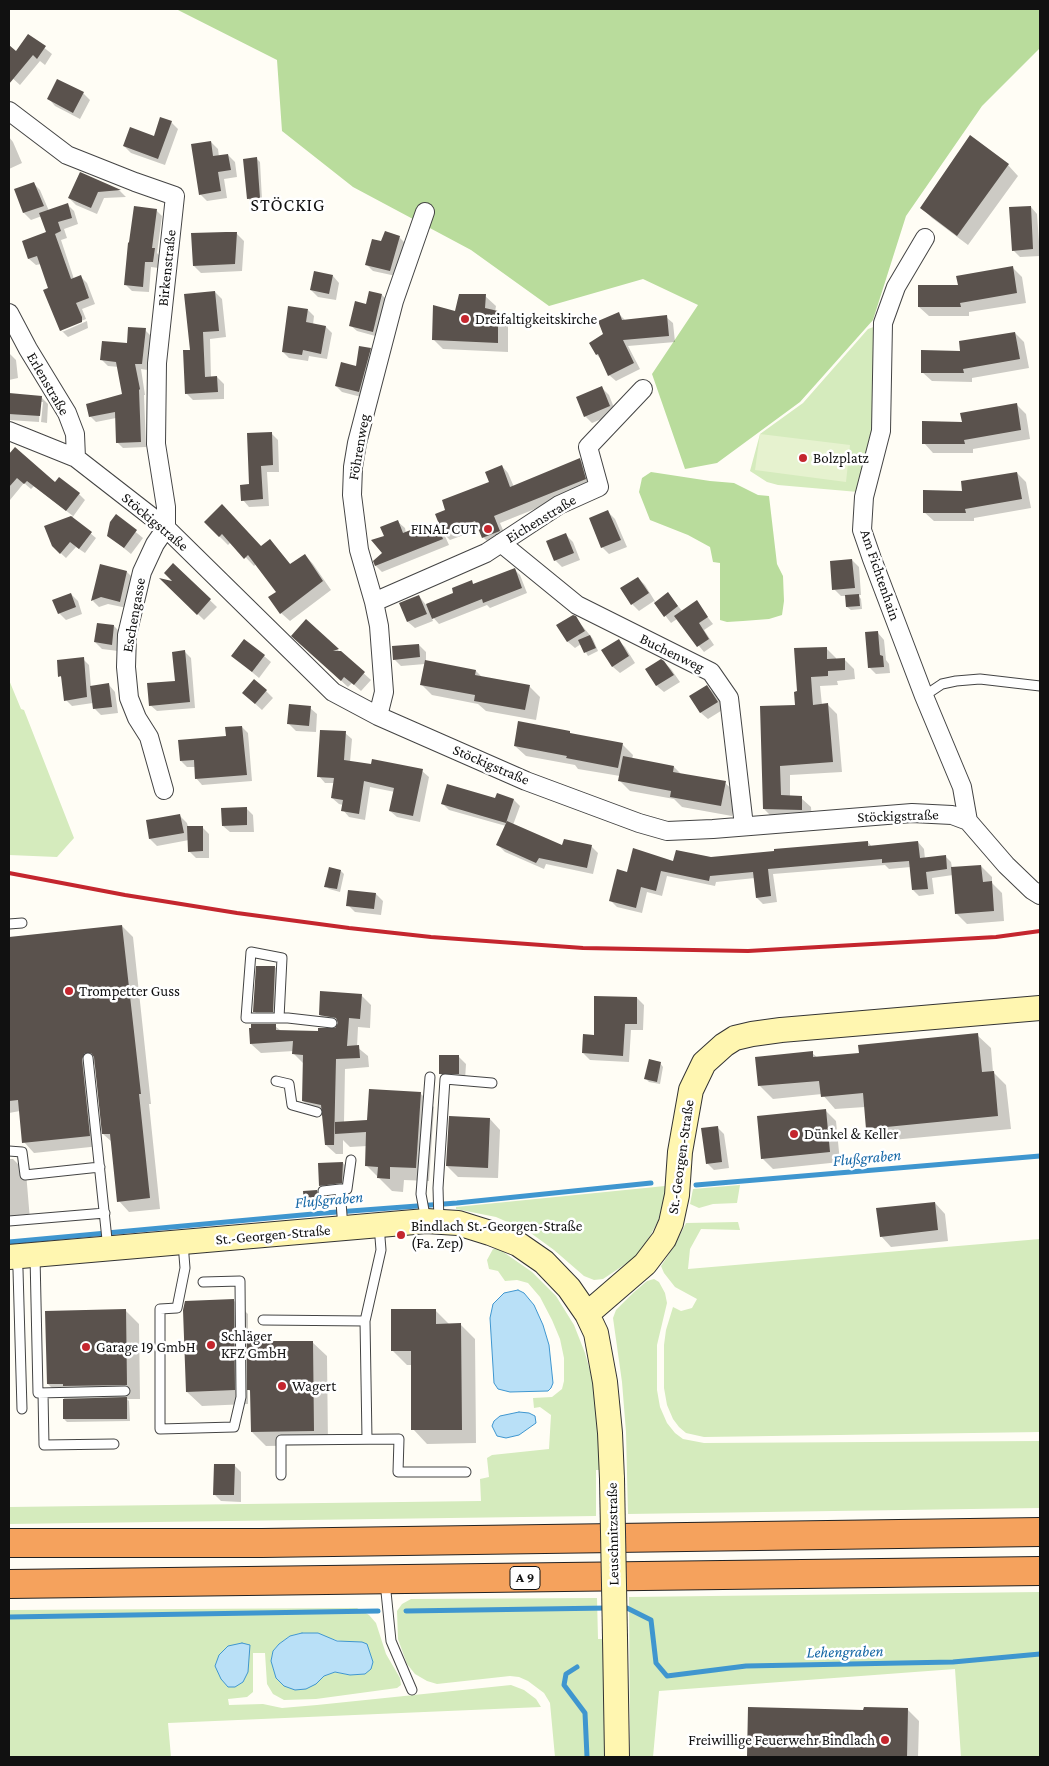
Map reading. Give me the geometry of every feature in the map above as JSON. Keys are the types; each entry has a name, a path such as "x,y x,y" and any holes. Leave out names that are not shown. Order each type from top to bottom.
{"highway":[{"path":"9,1543 262,1542 1040,1532"},
{"name":"A 9","path":"9,1584 1040,1571"}],"street":[{"name":"Birkenstraße","path":"9,111 67,155 176,196 157,364 156,444 166,507 166,528"},
{"name":"Föhrenweg","path":"378,716 384,692 379,626 358,541 352,495 353,467 357,443 394,301 425,212"},
{"name":"Am Fichtenhain","path":"924,238 896,287 883,323 881,431 864,496 862,530 924,696 962,788 968,821"},
{"name":"Erlenstraße","path":"9,312 28,349 67,413 75,434 76,458"},
{"name":"Eichenstraße","path":"374,602 486,553 559,505 599,486 588,447 643,389"},
{"name":"Stöckigstraße","path":"9,431 16,432 76,458 166,528 333,692 378,716 526,781 639,823 667,831 912,813 952,815 968,821"},
{"name":"Eschengasse","path":"164,790 149,737 137,718 129,698 126,667 128,635 142,572 155,544 166,528"},
{"name":"Buchenweg","path":"501,543 577,605 711,672 729,698 744,826"},
{"path":"968,821 1006,865 1032,890 1040,895"},
{"name":"St.-Georgen-Straße","path":"20,1256 108,1238 183,1242 343,1223 379,1225 432,1217 490,1233 518,1244 550,1269 569,1288 587,1314 645,1264 664,1239 671,1223 678,1195 680,1152 691,1090 704,1063 724,1045 735,1038 780,1030 1040,1008"},
{"name":"Leuschnitzstraße","path":"587,1314 596,1333 605,1382 610,1433 617,1757"}],"lane":[{"path":"924,696 942,684 956,681 980,679 1040,686"},
{"path":"9,924 22,923"},
{"path":"279,1018 282,958 251,952 246,1018 279,1018 332,1023"},
{"path":"88,1058 108,1238"},
{"path":"430,1077 421,1194 432,1217"},
{"path":"432,1217 438,1194 444,1080 492,1083"},
{"path":"276,1081 289,1084 292,1106 317,1112"},
{"path":"9,1151 22,1152 25,1175 100,1167"},
{"path":"322,1191 347,1189 351,1160"},
{"path":"340,1189 343,1223"},
{"path":"9,1221 105,1213"},
{"path":"367,1440 365,1321 381,1250 379,1225"},
{"path":"183,1242 185,1268 177,1308 160,1310 160,1429 234,1427 242,1397 240,1281 203,1282"},
{"path":"20,1256 38,1393 125,1391"},
{"path":"20,1256 18,1270 22,1409"},
{"path":"263,1320 365,1321"},
{"path":"42,1393 44,1445 114,1444"},
{"path":"281,1475 281,1440 399,1439 398,1472 466,1472"},
{"path":"385,1580 391,1641 412,1690"}],"green space":[{"path":"176,9 1040,9 1040,48 982,106 906,216 873,320 800,402 717,463 685,469 652,374 698,305 643,279 549,306 471,250 353,187 282,131 277,60"},
{"path":"879,325 879,399 858,492 778,485 767,482 750,471 760,434 803,403 868,329"},
{"name":"Bolzplatz","path":"760,434 850,445 846,482 755,470"},
{"path":"651,472 734,483 758,495 769,496 777,564 783,576 784,601 782,615 769,619 727,622 720,620 720,563 713,562 710,547 688,535 650,520 639,492 642,478"},
{"path":"9,680 21,709 24,710 74,838 57,857 9,855"},
{"path":"740,1185 737,1203 713,1204 699,1208 690,1204 693,1189"},
{"path":"665,1186 665,1195 658,1221 636,1257 603,1279 594,1280 584,1276 528,1231 496,1217 456,1209 456,1207"},
{"path":"738,1222 740,1230 701,1229 690,1249 688,1269 1040,1239 1040,1432 704,1437 686,1433 673,1419 667,1405 664,1388 664,1345 666,1330 673,1307 681,1311 692,1308 697,1299 675,1287 661,1266 675,1245 686,1223"},
{"path":"493,1249 499,1249 532,1272 556,1296 574,1325 585,1353 593,1382 598,1434 600,1470 596,1470 596,1516 9,1524 9,1507 481,1501 480,1479 489,1477 487,1458 492,1455 549,1449 551,1415 540,1407 534,1408 533,1398 552,1397 562,1389 564,1381 564,1358 560,1339 540,1297 528,1283 517,1280 505,1281 498,1271 489,1269 487,1260"},
{"path":"654,1279 659,1282 665,1293 667,1303 657,1345 657,1390 660,1407 667,1423 683,1439 704,1443 1040,1441 1040,1508 628,1514 626,1432 622,1382 613,1318 616,1310 633,1293 647,1281"},
{"path":"1040,1592 1040,1757 961,1757 955,1669 659,1691 653,1757 630,1757 629,1597"},
{"path":"597,1598 598,1639 603,1639 606,1757 555,1757 550,1703 544,1693 528,1681 510,1676 437,1684 427,1681 415,1674 407,1664 398,1639 397,1611 402,1604 411,1599"},
{"path":"357,1608 369,1615 376,1623 386,1654 400,1678 401,1685 397,1688 316,1699 284,1700 273,1694 267,1684 265,1653 253,1653 253,1692 247,1697 228,1699 229,1705 263,1704 282,1708 511,1685 524,1690 536,1699 541,1707 168,1723 171,1757 9,1757 9,1610","holes":["302,1633 318,1633 327,1638 346,1642 366,1674 350,1675 335,1672 324,1676 276,1678 271,1661 273,1651 279,1644 290,1636"]}],"water":[{"path":"518,1290 524,1293 534,1305 549,1345 553,1383 548,1391 510,1392 498,1389 494,1383 490,1318 493,1304 504,1293"},
{"path":"519,1412 535,1416 536,1423 519,1435 506,1438 497,1436 492,1426 494,1421 500,1416"},
{"path":"302,1633 318,1633 337,1641 367,1644 373,1662 371,1669 365,1674 350,1675 335,1672 324,1676 316,1684 306,1689 295,1690 284,1686 276,1678 271,1661 273,1651 290,1636"},
{"path":"242,1643 250,1645 248,1672 243,1682 235,1687 228,1687 221,1679 215,1666 219,1655 228,1646"}],"building":[{"path":"28,34 46,46 37,59 33,55 9,84 9,45 16,51"},
{"path":"57,79 84,92 73,113 47,99"},
{"path":"160,117 172,121 158,159 123,146 130,127 154,136"},
{"path":"970,135 1009,164 957,236 920,208"},
{"path":"211,141 213,156 228,154 231,170 218,172 221,191 199,195 191,144"},
{"path":"257,157 260,198 247,199 243,159"},
{"path":"80,172 121,190 98,192 91,208 68,198"},
{"path":"34,182 44,206 23,213 14,189"},
{"path":"68,203 72,218 58,222 61,231 55,234 71,279 81,275 89,298 76,303 82,317 82,322 60,331 43,290 48,288 37,256 28,259 22,241 46,232 39,213"},
{"path":"134,206 157,209 152,248 155,248 153,262 145,262 143,287 124,285"},
{"path":"1031,206 1033,249 1012,251 1009,207"},
{"path":"385,231 400,236 390,271 365,265 372,239 381,241"},
{"path":"237,232 235,264 193,266 191,233"},
{"path":"1013,266 1017,293 960,303 961,307 918,307 918,285 958,285 956,276"},
{"path":"314,271 333,275 329,294 310,290"},
{"path":"215,291 219,331 203,332 205,377 217,376 218,392 185,394 183,350 190,350 184,294"},
{"path":"369,291 382,294 373,332 349,326 355,301 366,304"},
{"name":"Dreifaltigkeitskirche","path":"459,294 486,294 485,308 498,311 498,343 432,340 433,305 455,311"},
{"path":"288,306 308,309 306,322 326,326 321,354 303,350 302,355 282,352"},
{"path":"619,312 622,320 667,315 669,336 623,340 634,363 608,376 598,354 596,355 589,343 603,334 598,321"},
{"path":"128,327 146,328 142,364 135,364 140,389 141,442 116,443 115,412 89,417 86,404 122,394 116,362 100,360 102,341 127,343"},
{"path":"1015,332 1020,359 963,369 964,373 921,373 921,350 960,351 959,341"},
{"path":"359,346 371,348 359,392 335,386 341,362 356,366"},
{"path":"602,386 610,406 584,417 576,397"},
{"path":"9,393 42,396 40,416 9,414"},
{"path":"1017,403 1021,430 964,440 965,444 922,444 922,421 962,422 960,413"},
{"path":"272,432 273,465 261,466 263,499 241,501 240,485 249,484 247,433"},
{"path":"15,447 55,482 59,477 80,493 66,511 27,481 24,484 17,478 9,487 9,454"},
{"path":"580,458 586,479 494,516 500,531 482,538 475,521 443,534 435,514 445,510 442,500 489,482 485,472 502,465 510,487"},
{"path":"1017,472 1022,499 965,509 966,513 923,513 923,490 962,491 961,481"},
{"path":"222,504 261,546 270,539 290,564 305,554 323,581 280,614 268,597 276,592 248,555 244,559 222,534 219,537 204,522"},
{"path":"608,510 621,540 601,548 589,518"},
{"path":"116,514 137,530 124,548 107,536 110,522"},
{"path":"71,516 92,532 79,549 70,542 60,554 52,546 44,526"},
{"path":"398,520 403,533 413,529 415,536 438,526 443,539 375,566 373,561 382,553 371,540 384,536 380,527"},
{"path":"566,533 574,553 554,561 546,541"},
{"path":"852,559 855,588 832,590 830,561"},
{"path":"173,563 211,599 197,615 159,578 172,581 164,573"},
{"path":"100,564 127,571 120,602 101,597 91,601"},
{"path":"515,568 522,588 483,603 482,599 432,619 426,604 453,593 452,588 472,580 473,584"},
{"path":"638,577 649,593 631,605 620,588"},
{"path":"668,592 678,606 664,617 654,603"},
{"path":"71,593 76,607 58,614 52,600"},
{"path":"859,594 860,606 846,607 845,595"},
{"path":"419,595 427,614 407,622 399,603"},
{"path":"697,600 708,617 699,623 709,639 697,647 674,616"},
{"path":"573,615 576,616 585,631 567,642 556,625"},
{"path":"306,619 339,649 333,651 341,651 365,672 354,685 344,677 341,681 291,636"},
{"path":"97,623 114,625 112,645 94,642"},
{"path":"878,631 880,655 883,656 884,667 868,668 865,632"},
{"path":"590,635 596,648 584,653 578,640"},
{"path":"244,639 265,655 252,672 231,656"},
{"path":"619,639 629,656 612,667 601,650"},
{"path":"419,644 420,657 393,660 392,646"},
{"path":"827,647 827,659 845,658 845,670 828,671 828,676 811,677 813,705 828,703 833,762 780,766 781,795 802,796 802,810 763,809 760,706 795,705 794,692 797,691 794,648"},
{"path":"185,650 190,702 149,706 147,683 175,681 172,652"},
{"path":"84,657 87,697 64,701 61,676 58,677 57,660"},
{"path":"661,659 674,675 656,686 645,669"},
{"path":"425,660 476,670 475,675 530,685 525,710 474,701 475,695 420,685"},
{"path":"254,679 267,690 255,704 242,693"},
{"path":"109,683 112,707 93,709 90,686"},
{"path":"707,685 718,702 700,713 689,696"},
{"path":"289,704 311,706 309,726 287,724"},
{"path":"518,721 623,743 618,768 514,746"},
{"path":"242,726 247,775 195,779 194,760 180,761 178,740 226,736 225,727"},
{"path":"320,730 346,731 344,760 371,764 372,759 423,769 413,816 389,811 394,788 364,781 359,814 341,811 343,800 331,798 334,778 317,777"},
{"path":"623,756 674,766 673,772 726,781 721,806 670,797 671,791 618,781"},
{"path":"447,784 495,798 497,793 514,799 506,823 441,804"},
{"path":"247,807 247,825 222,826 221,808"},
{"path":"180,814 184,833 149,839 146,820"},
{"path":"507,821 562,845 564,839 592,845 587,868 539,858 536,863 496,845"},
{"path":"187,826 203,826 203,851 188,852"},
{"path":"868,841 868,846 918,841 920,858 946,855 947,869 926,872 928,889 912,890 909,861 882,863 882,859 768,869 771,896 756,898 753,872 710,876 709,881 661,871 656,891 641,887 636,908 609,901 617,869 627,872 633,848 673,861 676,850 711,857 774,851 774,849"},
{"path":"981,865 983,882 992,881 994,911 955,914 951,867"},
{"path":"329,867 341,870 337,889 324,887"},
{"path":"348,890 376,893 374,909 346,906"},
{"name":"Trompetter Guss","path":"122,925 141,1094 139,1094 150,1198 117,1202 110,1134 102,1134 94,1057 91,1053 85,1053 82,1059 90,1136 22,1143 18,1100 9,1101 9,937"},
{"path":"256,966 275,966 273,1012 253,1012"},
{"path":"320,991 362,994 360,1019 349,1018 347,1046 359,1045 360,1058 336,1059 334,1145 325,1145 321,1105 302,1101 303,1055 292,1054 293,1041 250,1044 249,1028 251,1028 251,1024 276,1024 276,1030 318,1031 318,1028 335,1028 338,1023 336,1018 319,1015"},
{"path":"594,996 637,997 637,1024 625,1024 623,1056 582,1053 583,1034 594,1035"},
{"path":"978,1033 982,1072 994,1071 998,1116 866,1129 863,1093 821,1097 819,1081 758,1086 755,1057 813,1051 813,1057 859,1053 858,1045"},
{"path":"439,1055 459,1055 459,1074 439,1074"},
{"path":"649,1059 661,1062 657,1082 644,1079"},
{"path":"369,1089 421,1092 416,1168 390,1167 390,1179 377,1178 378,1167 365,1166 366,1132 335,1134 335,1122 367,1120"},
{"name":"Dünkel & Keller","path":"826,1109 830,1152 761,1159 757,1116"},
{"path":"449,1116 490,1118 488,1168 446,1166"},
{"path":"718,1126 722,1162 706,1164 701,1128"},
{"path":"343,1162 342,1183 319,1186 318,1163"},
{"path":"317,1190 321,1197 321,1202 304,1203 303,1191"},
{"path":"935,1202 938,1230 880,1237 876,1208"},
{"name":"Schläger KFZ GmbH","path":"234,1299 235,1390 186,1392 183,1310 185,1301"},
{"name":"Garage 19 GmbH","path":"126,1309 127,1385 63,1386 63,1384 47,1384 45,1311"},
{"path":"391,1309 436,1309 436,1324 461,1323 462,1430 411,1430 411,1351 391,1351"},
{"name":"Wagert","path":"247,1341 313,1341 314,1431 251,1432 250,1390 247,1390"},
{"path":"127,1397 127,1419 63,1419 63,1399"},
{"path":"214,1464 235,1464 234,1495 213,1495"},
{"path":"748,1707 863,1710 864,1707 908,1708 907,1757 747,1757"}],"waterway":[{"name":"Flußgraben","path":"696,1185 1040,1156"},
{"name":"Flußgraben","path":"9,1242 324,1213 457,1203 651,1183"},
{"path":"406,1611 608,1608"},
{"name":"Lehengraben","path":"621,1608 627,1608 651,1620 656,1663 667,1676 746,1666 953,1662 1040,1654"},
{"path":"9,1617 378,1611"},
{"name":"Lehengraben","path":"577,1667 566,1674 564,1685 585,1713 587,1757"}],"railway":[{"path":"9,873 125,895 349,928 431,937 583,948 748,951 996,937 1040,931"}],"place":[{"name":"Dreifaltigkeitskirche","path":"465,319"},
{"name":"Bolzplatz","path":"803,458"},
{"name":"FINAL CUT","path":"488,529"},
{"name":"Trompetter Guss","path":"69,991"},
{"name":"Dünkel & Keller","path":"794,1134"},
{"name":"Bindlach St.-Georgen-Straße (Fa. Zep)","path":"401,1235"},
{"name":"Schläger KFZ GmbH","path":"211,1345"},
{"name":"Garage 19 GmbH","path":"86,1347"},
{"name":"Wagert","path":"282,1386"},
{"name":"Freiwillige Feuerwehr Bindlach","path":"885,1740"}],"district":[{"name":"STÖCKIG","path":"288,205"}]}
